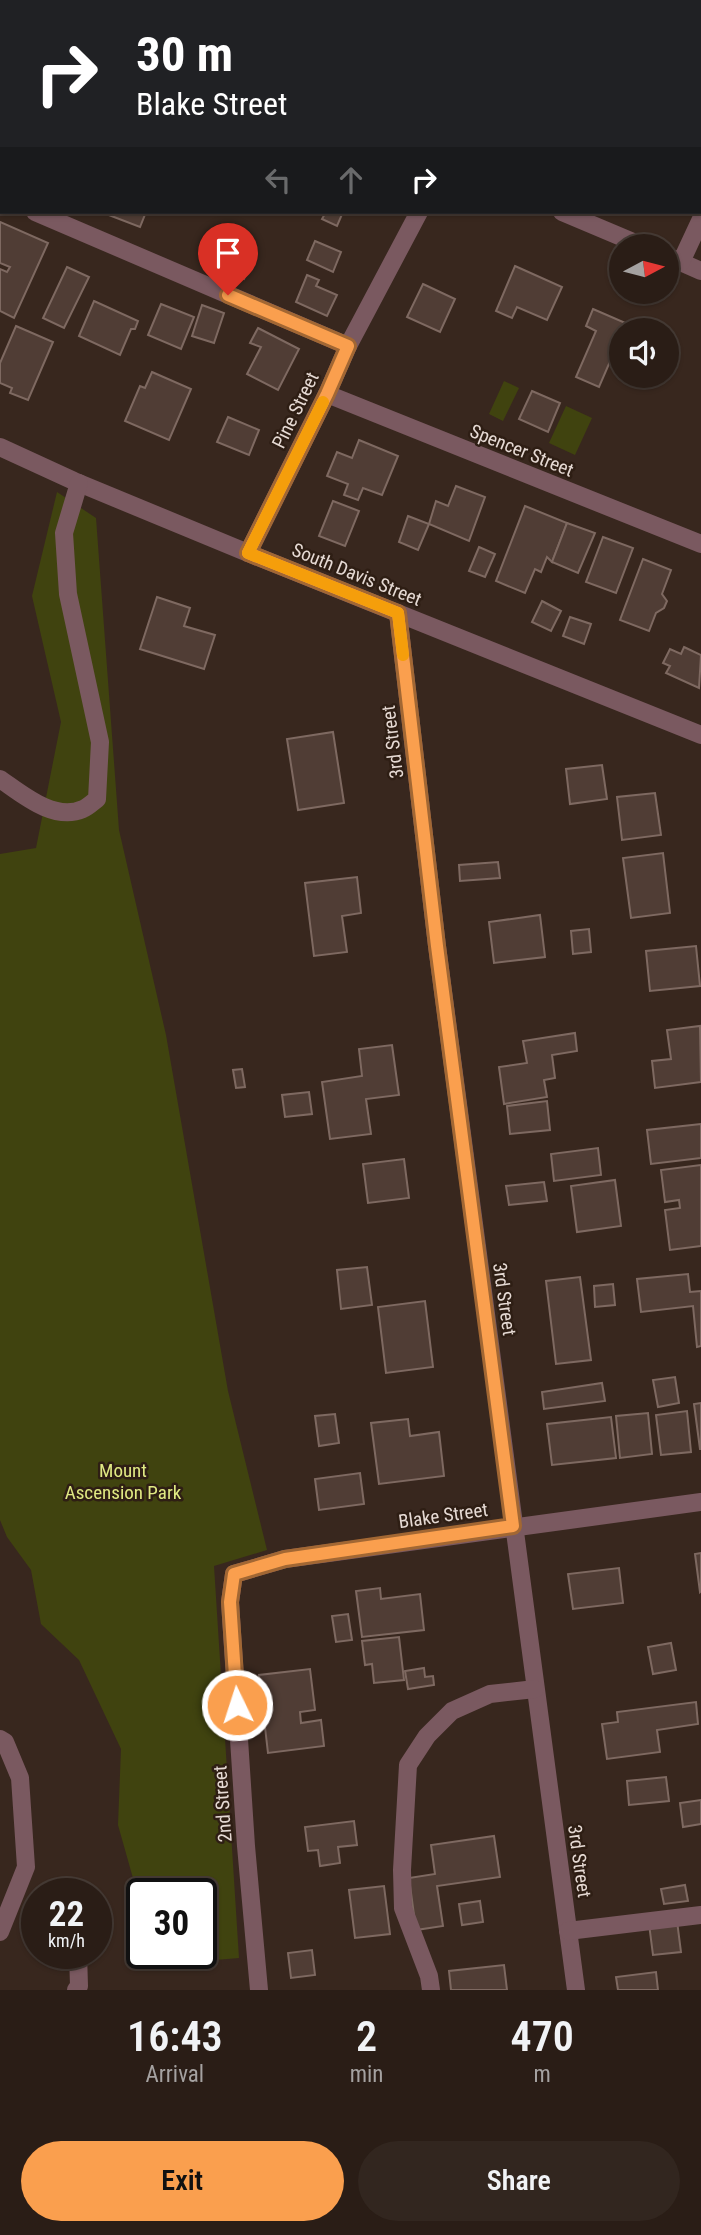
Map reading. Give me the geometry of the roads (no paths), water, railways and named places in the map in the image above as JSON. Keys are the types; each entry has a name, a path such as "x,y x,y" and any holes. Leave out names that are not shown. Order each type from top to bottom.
{"street":[{"path":"39,214 348,346"},
{"name":"Pine Street","path":"248,553 348,346 418,214"},
{"path":"567,214 614,234"},
{"path":"679,252 701,219"},
{"path":"679,261 701,271"},
{"name":"Spencer Street","path":"327,394 701,544"},
{"name":"South Davis Street","path":"0,447 248,553 701,735"},
{"path":"0,779 36,804 64,812 83,809 97,799 100,742 68,594 64,533 79,483"},
{"name":"3rd Street","path":"398,613 437,946 576,1990"},
{"name":"Blake Street","path":"234,1574 285,1559 701,1502"},
{"name":"2nd Street","path":"234,1574 230,1602 246,1846 259,1990"},
{"path":"431,1990 429,1976 403,1908 402,1870 408,1765 427,1736 452,1711 491,1694 536,1689"},
{"path":"0,1739 5,1742 20,1778 26,1867 0,1932"},
{"path":"568,1931 701,1915"},
{"path":"76,1990 79,1986 78,1969"}],"park label":[{"name":"Mount Ascension Park","path":"123,1481"}]}
